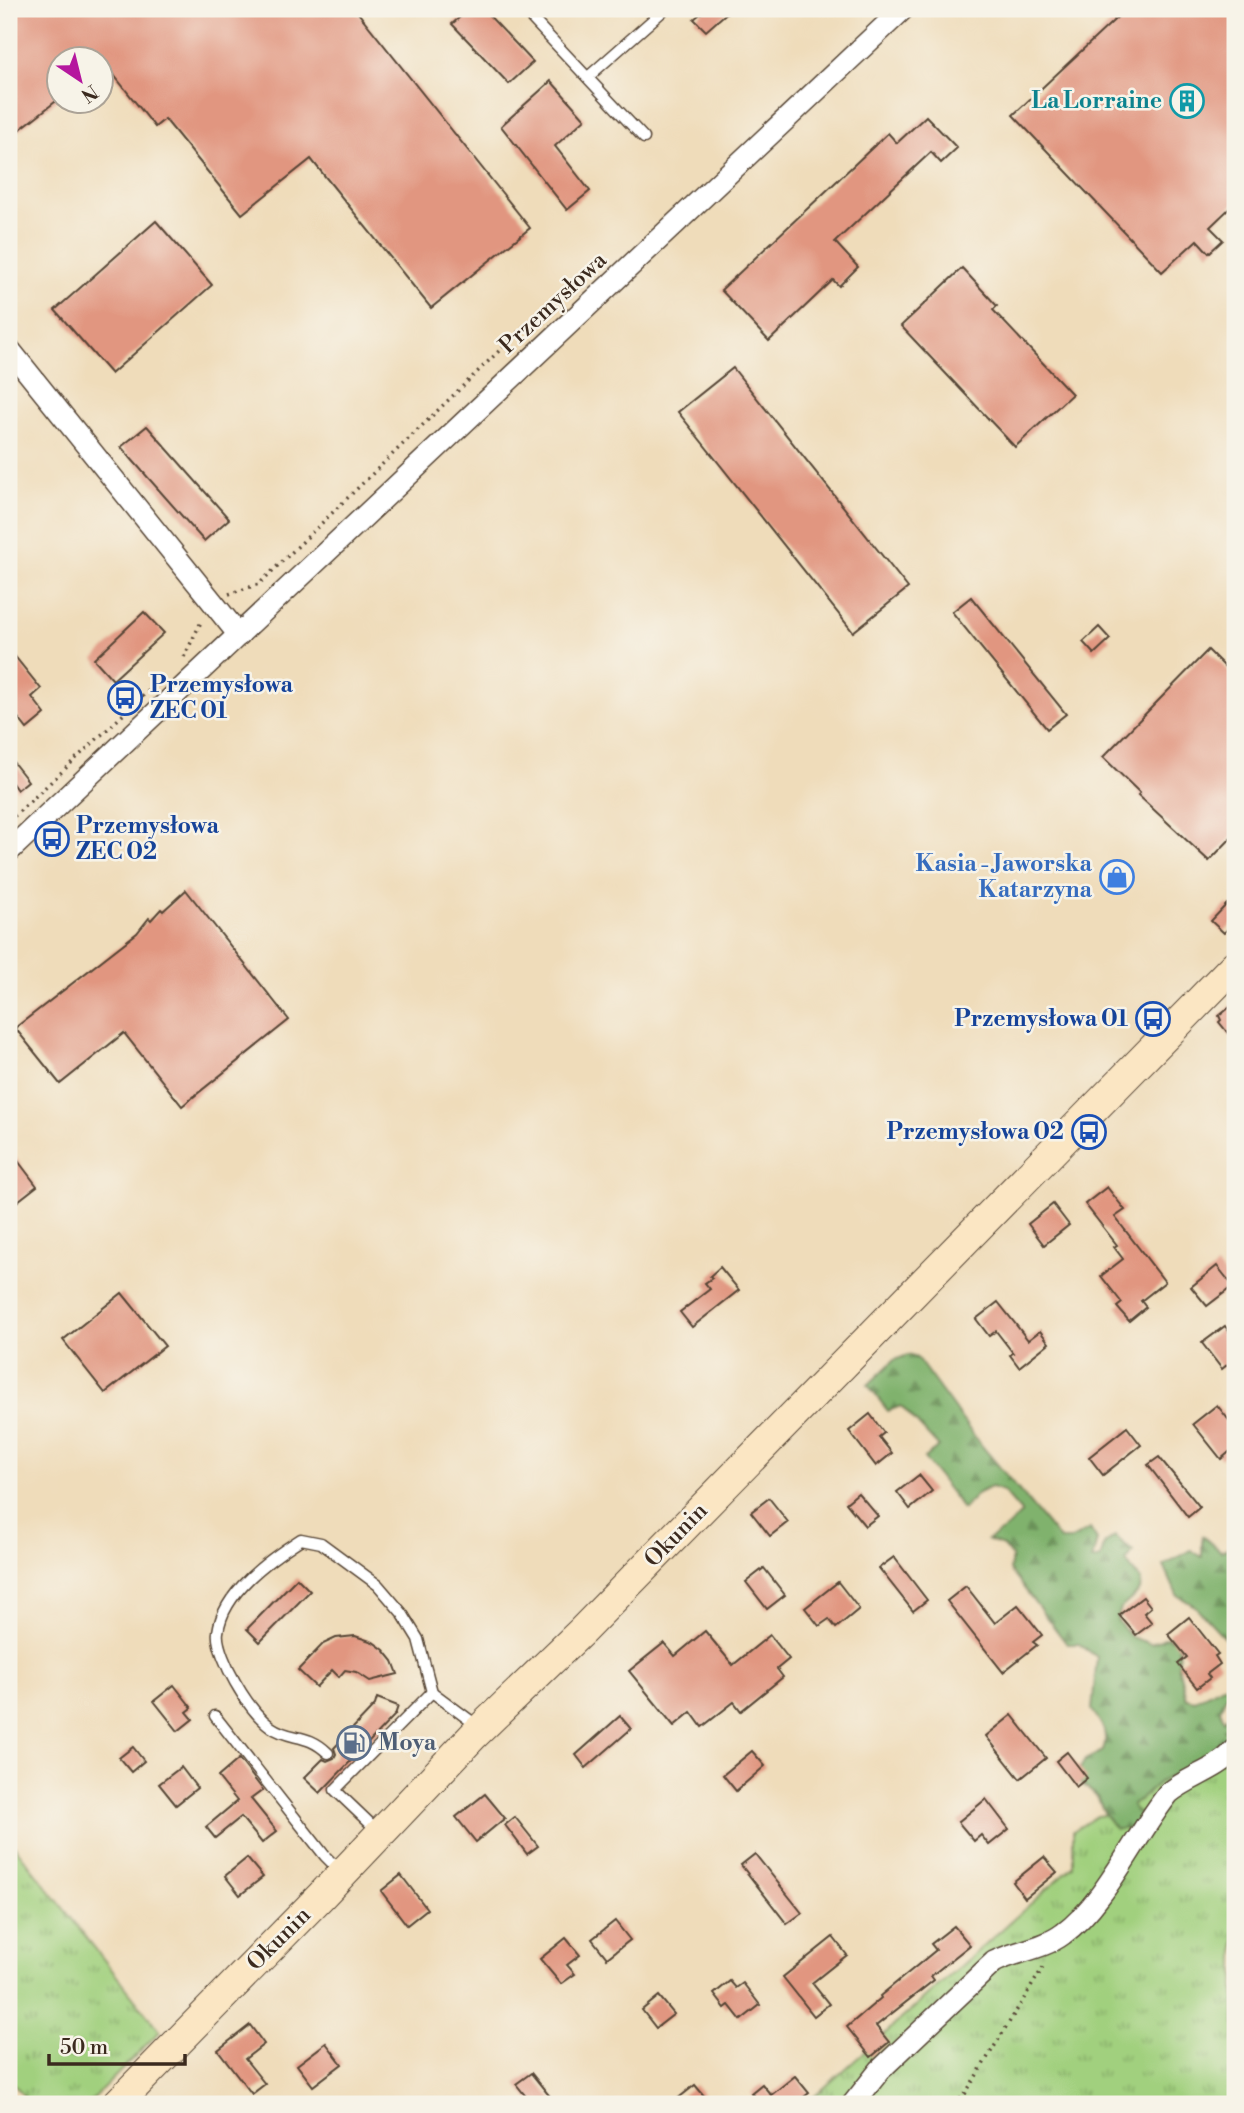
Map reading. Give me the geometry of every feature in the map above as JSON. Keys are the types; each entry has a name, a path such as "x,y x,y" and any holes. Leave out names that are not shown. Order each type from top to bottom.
{"main road":[{"name":"Okunin","path":"117,2104 481,1729 582,1631 1235,965"}],"street":[{"name":"Przemysłowa","path":"9,851 904,9"},
{"path":"9,349 239,635"},
{"path":"853,2104 880,2070 994,1962 1010,1954 1047,1943 1063,1934 1093,1903 1169,1793 1180,1784 1219,1765 1235,1750"}],"lane":[{"path":"523,9 644,138"},
{"path":"588,77 665,9"},
{"path":"328,1753 314,1741 295,1734 281,1733 268,1725 243,1697 226,1667 217,1633 227,1605 251,1577 301,1539 321,1543 378,1585 402,1613 418,1639 432,1692 481,1729"},
{"path":"380,1833 335,1790 347,1772 432,1692"},
{"path":"215,1716 342,1874"}],"path":[{"path":"177,664 187,654 207,610"},
{"path":"9,821 157,682"},
{"path":"955,2104 965,2094 1063,1934"}],"green space":[{"path":"908,1355 917,1358 977,1440 1060,1540 1070,1540 1090,1529 1097,1540 1092,1560 1101,1558 1104,1544 1115,1536 1133,1552 1126,1562 1141,1580 1140,1591 1121,1608 1117,1620 1131,1637 1151,1644 1167,1637 1178,1642 1179,1670 1186,1698 1195,1700 1235,1680 1235,1688 1226,1696 1220,1709 1224,1720 1235,1708 1235,1728 1224,1729 1232,1741 1188,1782 1176,1773 1159,1782 1132,1806 1135,1812 1143,1814 1144,1820 1129,1829 1116,1829 1105,1815 1098,1798 1075,1777 1085,1760 1103,1751 1105,1745 1103,1729 1092,1710 1097,1657 1079,1644 1067,1644 1010,1570 1012,1557 1003,1546 987,1540 1006,1529 1022,1513 1003,1491 991,1487 978,1493 963,1509 924,1458 939,1447 901,1406 888,1411 868,1385 894,1360"},
{"path":"1202,1536 1221,1551 1235,1546 1235,1667 1226,1639 1196,1607 1177,1595 1164,1566 1191,1550 1202,1557"},
{"path":"1224,1728 1235,1728 1235,2104 806,2104 1073,1866 1073,1831 1097,1816 1105,1815 1116,1829 1135,1812 1131,1806 1159,1782 1176,1772"},
{"path":"9,1839 160,2031 88,2104 30,2104 9,2078"}],"building":[{"path":"9,9 355,9 530,228 431,308 311,159 242,214 165,119 155,127 116,78 116,46 46,46 46,109 9,138"},
{"path":"469,9 483,9 533,62 509,84 452,24"},
{"path":"706,9 731,9 706,31 694,19"},
{"path":"1126,9 1235,9 1235,203 1210,227 1223,240 1209,253 1197,240 1162,272 1013,115"},
{"path":"551,81 585,119 555,146 590,191 567,210 501,126"},
{"path":"926,116 957,148 941,163 931,152 835,242 858,267 839,286 833,280 769,341 721,290 888,133 897,143"},
{"path":"156,221 212,285 111,374 55,310"},
{"path":"962,268 997,306 993,310 1072,394 1015,447 901,326"},
{"path":"733,368 908,588 853,632 678,412"},
{"path":"147,426 229,519 204,541 121,447"},
{"path":"971,597 1066,714 1047,729 952,612"},
{"path":"144,612 164,633 113,680 94,659"},
{"path":"1099,627 1110,639 1094,654 1083,642"},
{"path":"9,649 41,689 32,697 45,714 27,729 9,706"},
{"path":"1208,650 1235,677 1235,834 1209,861 1138,795 1140,793 1103,757"},
{"path":"9,757 28,781 17,790 9,779"},
{"path":"186,890 289,1020 182,1106 124,1033 60,1084 15,1028 137,933 149,918 151,920 161,909 163,911"},
{"path":"1227,904 1235,912 1235,921 1224,933 1211,921"},
{"path":"1235,1003 1235,1042 1219,1022 1219,1016"},
{"path":"9,1149 37,1186 9,1208"},
{"path":"1107,1187 1125,1210 1115,1217 1165,1282 1141,1301 1146,1307 1129,1321 1117,1307 1122,1303 1101,1276 1123,1259 1114,1247 1117,1245 1085,1204"},
{"path":"1053,1204 1069,1225 1044,1245 1028,1224"},
{"path":"1217,1266 1233,1286 1207,1306 1191,1287"},
{"path":"720,1267 739,1290 692,1327 680,1312 710,1289 705,1283"},
{"path":"122,1293 165,1346 105,1393 63,1340"},
{"path":"998,1302 1028,1340 1040,1331 1049,1343 1019,1367 1010,1355 1013,1353 996,1331 989,1336 976,1319"},
{"path":"1225,1326 1235,1339 1235,1358 1222,1369 1202,1343"},
{"path":"1217,1405 1235,1428 1235,1447 1221,1459 1193,1424"},
{"path":"870,1414 884,1433 879,1437 892,1453 876,1466 849,1431"},
{"path":"1127,1427 1141,1445 1103,1475 1089,1457"},
{"path":"1159,1457 1200,1507 1188,1517 1148,1465"},
{"path":"919,1475 932,1491 910,1509 897,1492"},
{"path":"858,1493 878,1516 865,1526 846,1503"},
{"path":"769,1498 788,1522 770,1536 751,1512"},
{"path":"894,1557 927,1600 913,1611 879,1568"},
{"path":"764,1568 785,1595 767,1609 746,1582"},
{"path":"297,1578 310,1591 260,1642 247,1629"},
{"path":"838,1582 859,1609 836,1628 829,1619 819,1626 805,1608"},
{"path":"966,1586 995,1623 1018,1605 1042,1635 1033,1642 1037,1645 1003,1672 947,1601"},
{"path":"1143,1597 1151,1607 1144,1613 1152,1623 1136,1635 1119,1615"},
{"path":"1189,1617 1218,1654 1215,1656 1220,1664 1207,1674 1210,1678 1197,1688 1178,1664 1187,1657 1168,1634"},
{"path":"705,1631 733,1665 770,1635 789,1659 777,1669 783,1677 741,1711 734,1702 702,1727 691,1712 674,1726 629,1671 664,1643 675,1656"},
{"path":"355,1636 373,1642 384,1650 393,1661 398,1674 370,1681 356,1672 345,1670 339,1677 332,1670 316,1687 298,1670 323,1644 336,1638"},
{"path":"174,1685 192,1708 187,1712 193,1719 178,1731 154,1701"},
{"path":"377,1698 398,1706 395,1715 320,1793 304,1778 323,1759 327,1761 334,1758 334,1748 375,1705"},
{"path":"1012,1715 1046,1758 1020,1779 986,1736"},
{"path":"620,1716 631,1729 586,1768 576,1755"},
{"path":"133,1747 144,1761 131,1772 119,1758"},
{"path":"752,1751 765,1766 736,1791 723,1775"},
{"path":"1067,1752 1087,1778 1076,1787 1056,1761"},
{"path":"239,1759 263,1790 251,1799 277,1831 262,1843 241,1817 215,1838 206,1827 237,1801 218,1777"},
{"path":"181,1767 197,1788 176,1805 159,1784"},
{"path":"485,1794 505,1818 476,1842 456,1817"},
{"path":"986,1799 1009,1829 989,1845 981,1835 974,1841 958,1822"},
{"path":"515,1817 538,1846 527,1854 505,1825"},
{"path":"755,1854 802,1913 787,1924 741,1865"},
{"path":"1044,1857 1057,1872 1025,1898 1013,1882"},
{"path":"247,1858 263,1877 240,1895 225,1876"},
{"path":"401,1875 427,1909 407,1925 381,1891"},
{"path":"615,1921 630,1940 607,1958 592,1939"},
{"path":"954,1926 970,1945 931,1976 934,1980 876,2026 889,2042 871,2057 847,2027 936,1950 931,1944"},
{"path":"833,1937 847,1955 812,1983 829,2004 814,2016 783,1977"},
{"path":"566,1938 580,1955 567,1965 575,1974 561,1984 540,1959"},
{"path":"730,1981 736,1988 743,1983 760,2005 741,2020 729,2005 725,2008 714,1994"},
{"path":"659,1996 674,2014 656,2028 642,2010"},
{"path":"250,2025 264,2044 245,2059 265,2084 252,2094 218,2050"},
{"path":"326,2043 342,2064 313,2086 297,2065"},
{"path":"531,2073 556,2104 532,2104 516,2084"},
{"path":"795,2076 809,2093 795,2104 760,2104 751,2093 762,2084 771,2095"},
{"path":"695,2085 711,2104 671,2104"}],"place":[{"name":"La Lorraine","path":"1187,101"},
{"name":"Przemysłowa ZEC 01","path":"125,698"},
{"name":"Przemysłowa ZEC 02","path":"52,839"},
{"name":"Kasia - Jaworska Katarzyna","path":"1117,877"},
{"name":"Przemysłowa 01","path":"1153,1019"},
{"name":"Przemysłowa 02","path":"1089,1132"},
{"name":"Moya","path":"354,1743"}]}
